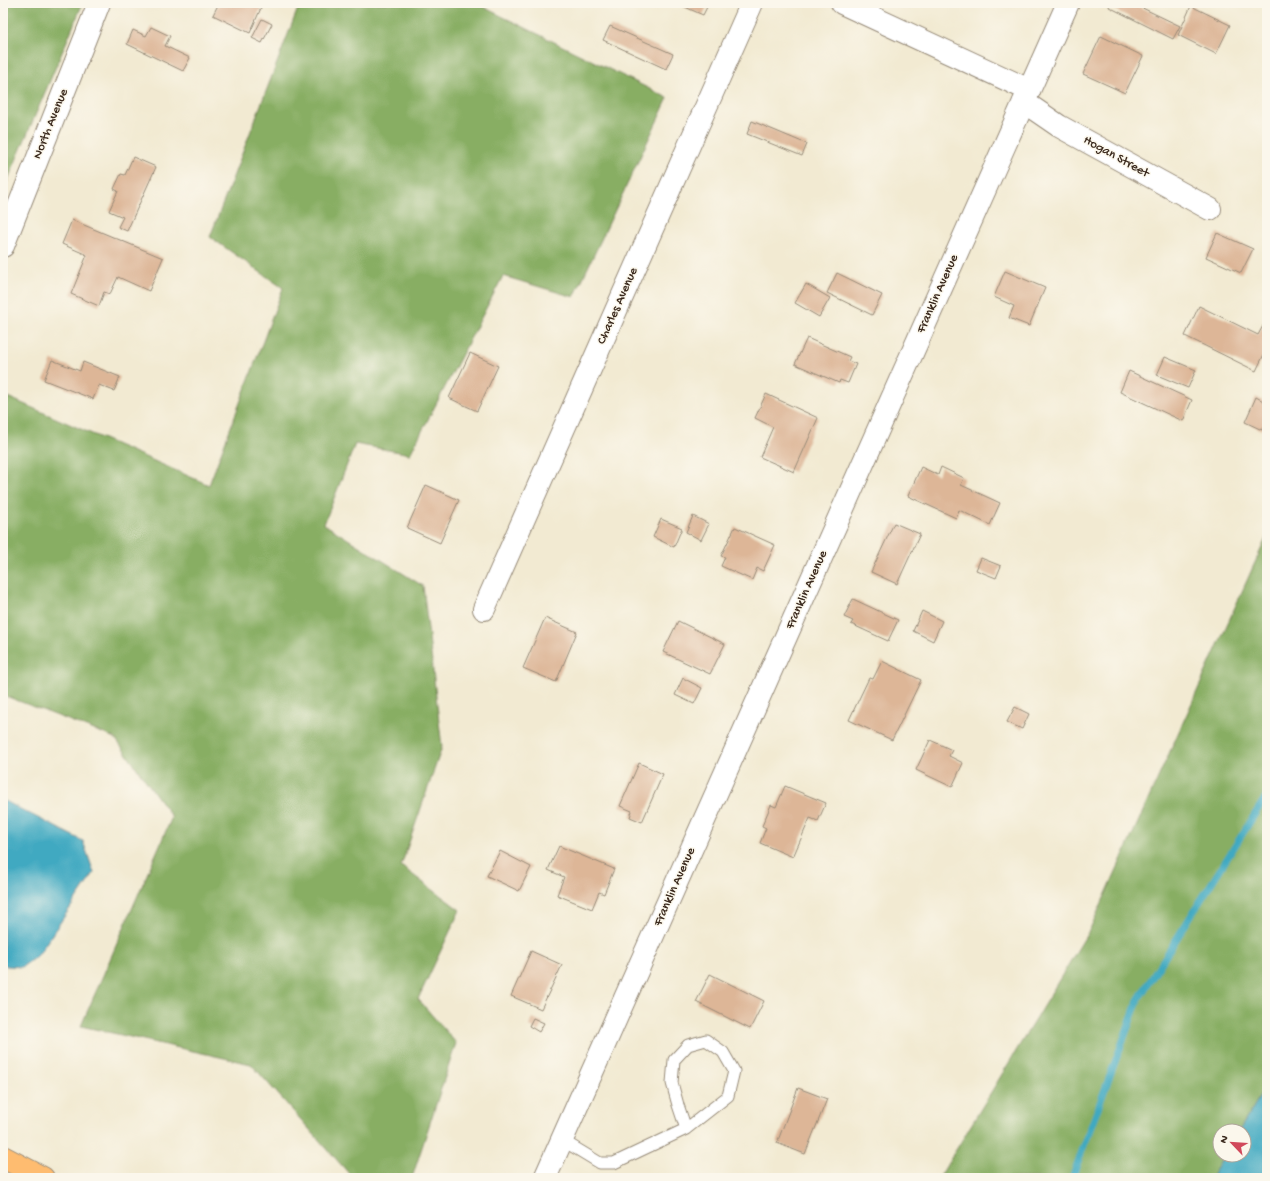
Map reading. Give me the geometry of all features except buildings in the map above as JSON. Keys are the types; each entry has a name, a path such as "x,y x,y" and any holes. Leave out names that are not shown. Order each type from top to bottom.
{"highway":[{"path":"3,1157 43,1178"}],"street":[{"name":"North Avenue","path":"3,246 99,3"},
{"name":"Charles Avenue","path":"484,610 752,3"},
{"name":"Hogan Street","path":"842,3 1027,96 1059,126 1210,209"},
{"name":"Franklin Avenue","path":"545,1178 1068,3"}],"lane":[{"path":"562,1140 600,1163 614,1163 686,1129 728,1096 734,1071 723,1052 706,1040 688,1045 674,1060 672,1083 686,1129"}],"green space":[{"path":"3,3 83,3 3,191"},
{"path":"300,3 475,3 668,98 574,297 503,276 410,454 355,444 324,524 423,586 442,747 401,866 460,910 418,999 456,1043 412,1178 353,1178 251,1064 81,1026 172,817 115,738 3,695 3,395 209,485 283,288 210,237"},
{"path":"1267,536 1267,1085 1244,1123 1212,1123 1212,1163 1220,1163 1211,1178 939,1178 1090,929"}],"water":[{"path":"3,800 83,841 94,873 38,955 22,967 7,966 3,964"},
{"path":"1267,1085 1267,1178 1211,1178 1220,1163 1252,1163 1252,1123 1244,1123"}],"waterway":[{"path":"1072,1178 1138,1000 1267,795"}]}
